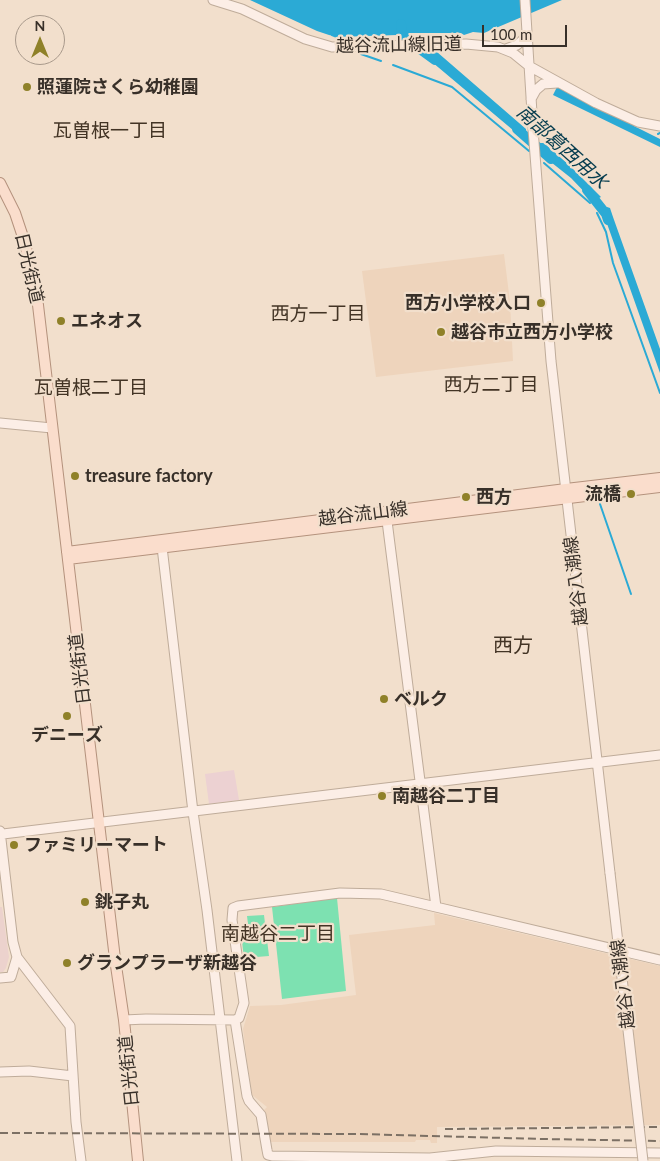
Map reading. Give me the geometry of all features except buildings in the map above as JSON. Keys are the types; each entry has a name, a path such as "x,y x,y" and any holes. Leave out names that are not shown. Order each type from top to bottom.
{"main road":[{"name":"日光街道","path":"0,183 21,228 30,260 38,305 115,959 124,1020 138,1161"},
{"name":"越谷流山線","path":"67,555 566,493 660,478"},
{"name":"越谷流山線","path":"566,493 660,486"},
{"name":"越谷流山線","path":"67,555 297,532 387,515"}],"street":[{"name":"越谷流山線旧道","path":"213,0 242,9 305,39 332,48 466,44 490,45 506,49 557,83 628,118 660,126"},
{"name":"越谷八潮線","path":"525,0 551,361 643,1161"},
{"path":"506,49 517,45 527,36"},
{"path":"531,99 536,90 543,84 557,83"},
{"path":"0,423 52,428"},
{"path":"387,515 436,907"},
{"path":"162,547 237,1161"},
{"path":"0,836 660,755"},
{"path":"0,831 13,942 17,957 70,1026 81,1161"},
{"path":"124,1020 235,1020 239,1018 244,1003 235,930 232,920 233,908 340,892 381,894 660,960"},
{"path":"0,978 11,977 17,957"},
{"path":"235,1020 247,1096 261,1115 268,1154 272,1156 430,1158 496,1151 660,1153"},
{"path":"0,1072 29,1071 73,1076"}],"shaded area":[{"name":"越谷市立西方小学校","path":"504,254 510,302 513,361 376,377 362,271"},
{"path":"234,770 239,800 209,804 205,774"},
{"path":"0,907 2,907 9,957 3,972 0,972"},
{"path":"434,913 660,966 660,1125 437,1127 437,1143 431,1143 430,1140 416,1140 415,1142 268,1142 264,1110 267,1107 251,1094 243,1029 250,1006 281,1005 356,995 349,935 435,925"}],"green space":[{"path":"337,898 346,991 282,999 272,907"},
{"path":"264,915 269,956 244,958 240,925 248,924 247,916"}],"water":[{"path":"250,0 562,0 484,33 473,32 464,35 461,33 409,33 405,37 397,35 338,37 317,31"},
{"path":"427,50 437,52 526,129 526,141 426,57 424,52"},
{"path":"557,87 660,139 660,147 553,95"},
{"path":"540,143 544,143 568,164 601,197 593,201 571,178 542,155"},
{"path":"607,207 610,208 660,349 660,373 605,218 599,210"}],"waterway":[{"name":"南部葛西用水","path":"401,24 402,36 435,60"},
{"path":"332,35 344,40"},
{"path":"358,53 381,61"},
{"path":"393,65 452,87 529,151"},
{"name":"南部葛西用水","path":"517,129 551,159"},
{"path":"544,163 590,203"},
{"name":"南部葛西用水","path":"587,190 606,214 608,220"},
{"path":"597,213 606,232 613,263 660,393"},
{"path":"600,504 631,594"}],"railway":[{"path":"445,1129 660,1127"},
{"path":"0,1133 359,1134 660,1141"}],"place":[{"name":"照蓮院さくら幼稚園","path":"27,87"},
{"name":"西方小学校入口","path":"541,303"},
{"name":"エネオス","path":"61,321"},
{"name":"越谷市立西方小学校","path":"441,332"},
{"name":"treasure factory","path":"75,476"},
{"name":"流橋","path":"631,494"},
{"name":"西方","path":"466,497"},
{"name":"ベルク","path":"384,699"},
{"name":"デニーズ","path":"67,716"},
{"name":"南越谷二丁目","path":"382,796"},
{"name":"ファミリーマート","path":"14,845"},
{"name":"銚子丸","path":"85,902"},
{"name":"グランプラーザ新越谷","path":"67,963"}],"district":[{"name":"瓦曽根一丁目","path":"110,131"},
{"name":"西方一丁目","path":"318,314"},
{"name":"西方二丁目","path":"491,385"},
{"name":"瓦曽根二丁目","path":"91,388"},
{"name":"西方","path":"513,646"},
{"name":"南越谷二丁目","path":"278,934"}]}
